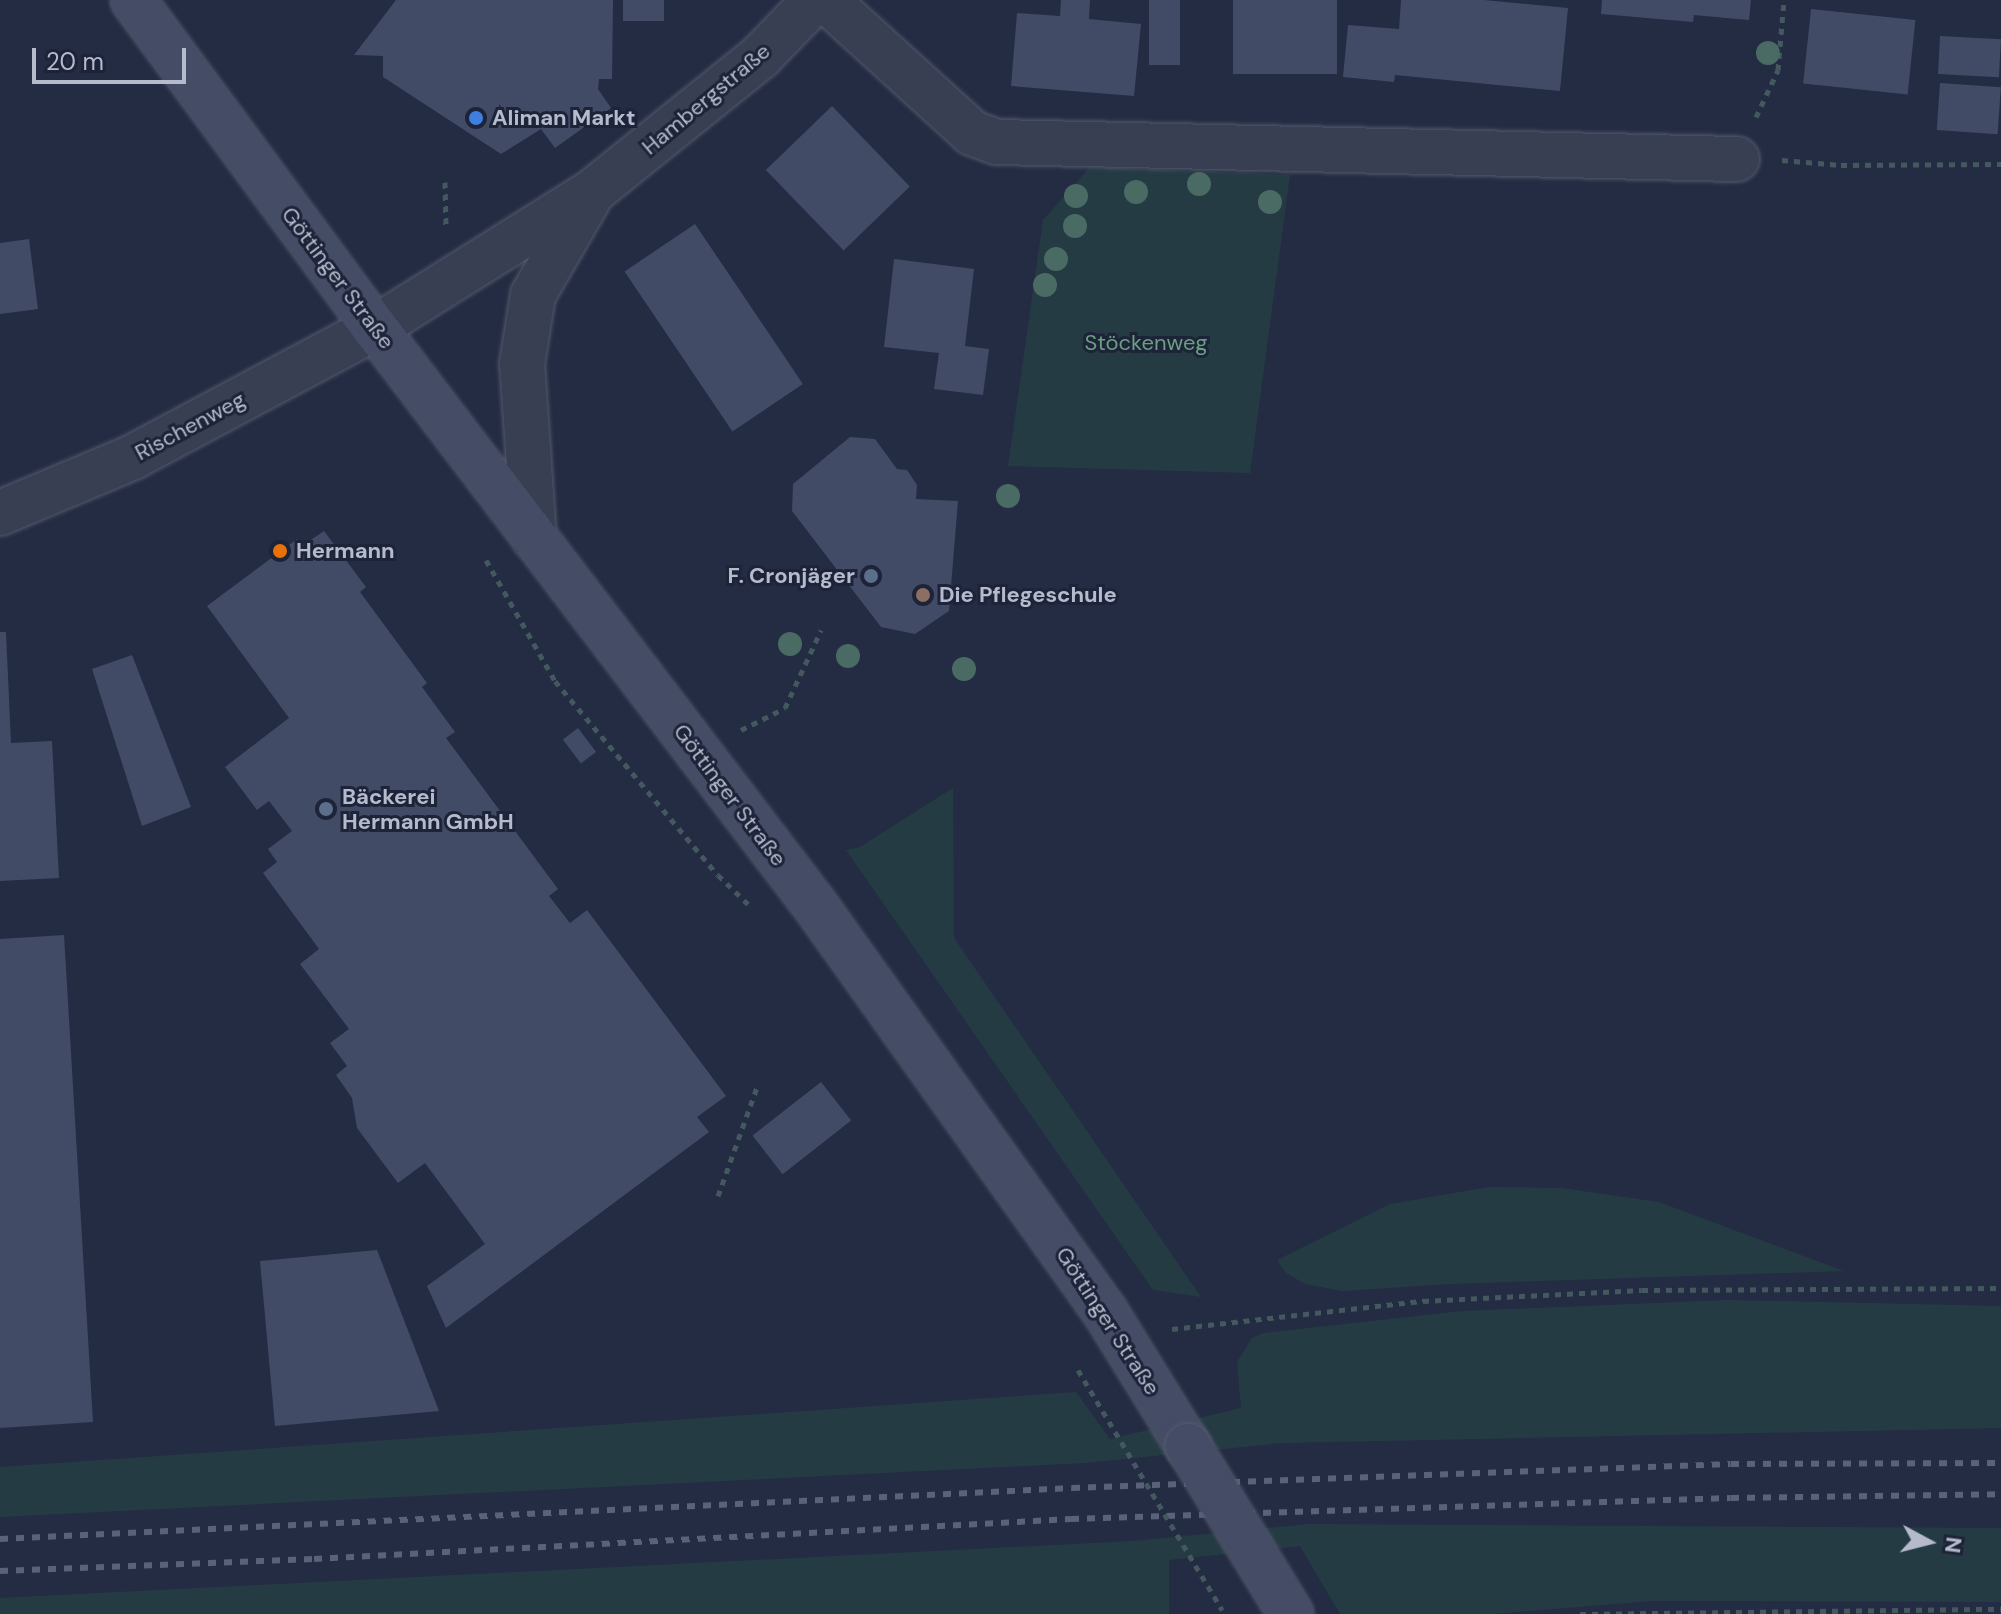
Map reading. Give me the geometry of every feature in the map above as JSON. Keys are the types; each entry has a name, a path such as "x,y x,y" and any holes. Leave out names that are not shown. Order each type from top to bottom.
{"street":[{"name":"Göttinger Straße","path":"133,0 375,328 817,908 1130,1351 1291,1614"},
{"name":"Hambergstraße","path":"375,328 592,192 760,57 815,0"},
{"path":"826,0 972,133 997,142 1737,159"},
{"name":"Hambergstraße","path":"534,538 522,364 533,295 592,192"},
{"name":"Rischenweg","path":"0,513 133,457 375,328"}],"path":[{"path":"1778,70 1784,0"},
{"path":"1737,159 1841,165 2001,164"},
{"path":"479,548 555,681 718,875 761,917"},
{"path":"756,722 785,708 821,630"},
{"path":"718,1196 757,1087"},
{"path":"1130,1351 1423,1301 1642,1290 2001,1288"},
{"path":"1074,1359 1222,1610"},
{"path":"1580,1614 2001,1609"}],"green space":[{"name":"Stöckenweg","path":"1090,167 1290,175 1250,473 1008,466 1043,220"},
{"path":"953,788 954,938 1201,1297 1153,1290 846,850 860,847"},
{"path":"1489,1187 1562,1188 1659,1202 1844,1271 1449,1284 1342,1291 1305,1284 1286,1273 1277,1260 1390,1204"},
{"path":"1728,1300 2001,1306 2001,1428 1281,1443 1085,1463 0,1517 0,1467 1076,1392 1110,1439 1241,1408 1237,1362 1252,1338 1263,1333 1462,1311"},
{"path":"1309,1524 2001,1528 2001,1602 1652,1601 1494,1614 1340,1614 1300,1546 1169,1560 1169,1614 0,1614 0,1598 1133,1541"}],"building":[{"path":"396,0 613,0 612,79 599,79 598,89 611,108 555,148 541,129 501,154 383,77 383,56 354,55"},
{"path":"623,0 664,0 664,21 623,21"},
{"path":"1061,0 1090,0 1089,19 1141,24 1134,96 1011,86 1017,13 1060,16"},
{"path":"1149,0 1180,0 1180,65 1149,65"},
{"path":"1233,0 1337,0 1337,74 1233,74"},
{"path":"1401,0 1484,0 1568,8 1560,91 1395,75 1394,82 1343,77 1348,25 1399,29"},
{"path":"1602,0 1751,0 1749,20 1694,15 1693,22 1601,14"},
{"path":"1811,9 1915,20 1908,95 1803,84"},
{"path":"1940,36 2001,39 1999,77 1938,74"},
{"path":"1940,83 2001,87 1998,134 1937,130"},
{"path":"832,106 910,187 844,250 766,170"},
{"path":"695,224 803,384 732,432 625,272"},
{"path":"29,239 38,309 0,314 0,243"},
{"path":"894,259 974,269 965,346 989,349 983,395 934,389 939,353 884,347"},
{"path":"850,437 875,439 897,469 907,470 917,485 916,499 958,501 949,611 915,634 881,627 792,511 793,484"},
{"path":"324,531 366,587 360,592 427,683 422,687 455,732 446,738 558,889 549,896 570,923 587,910 726,1096 697,1117 709,1132 446,1328 427,1286 485,1244 425,1163 398,1183 357,1128 352,1098 336,1075 347,1066 330,1043 349,1029 300,964 319,949 263,873 277,862 268,849 292,831 269,801 257,810 225,767 289,718 207,606 297,539 302,546"},
{"path":"0,632 6,632 11,743 52,741 59,878 0,881"},
{"path":"132,655 191,807 142,826 92,669"},
{"path":"578,728 596,752 581,763 563,739"},
{"path":"64,935 93,1422 0,1428 0,939"},
{"path":"821,1082 851,1121 783,1174 752,1136"},
{"path":"377,1250 439,1411 275,1426 260,1261"}],"railway":[{"path":"0,1539 1072,1488 1731,1464 2001,1463"},
{"path":"0,1571 314,1559 1071,1519 1731,1498 2001,1494"}],"place":[{"name":"Aliman Markt","path":"476,118"},
{"name":"Hermann","path":"280,551"},
{"name":"F. Cronjäger","path":"871,576"},
{"name":"Die Pflegeschule","path":"923,595"},
{"name":"Bäckerei Hermann GmbH","path":"326,809"}]}
